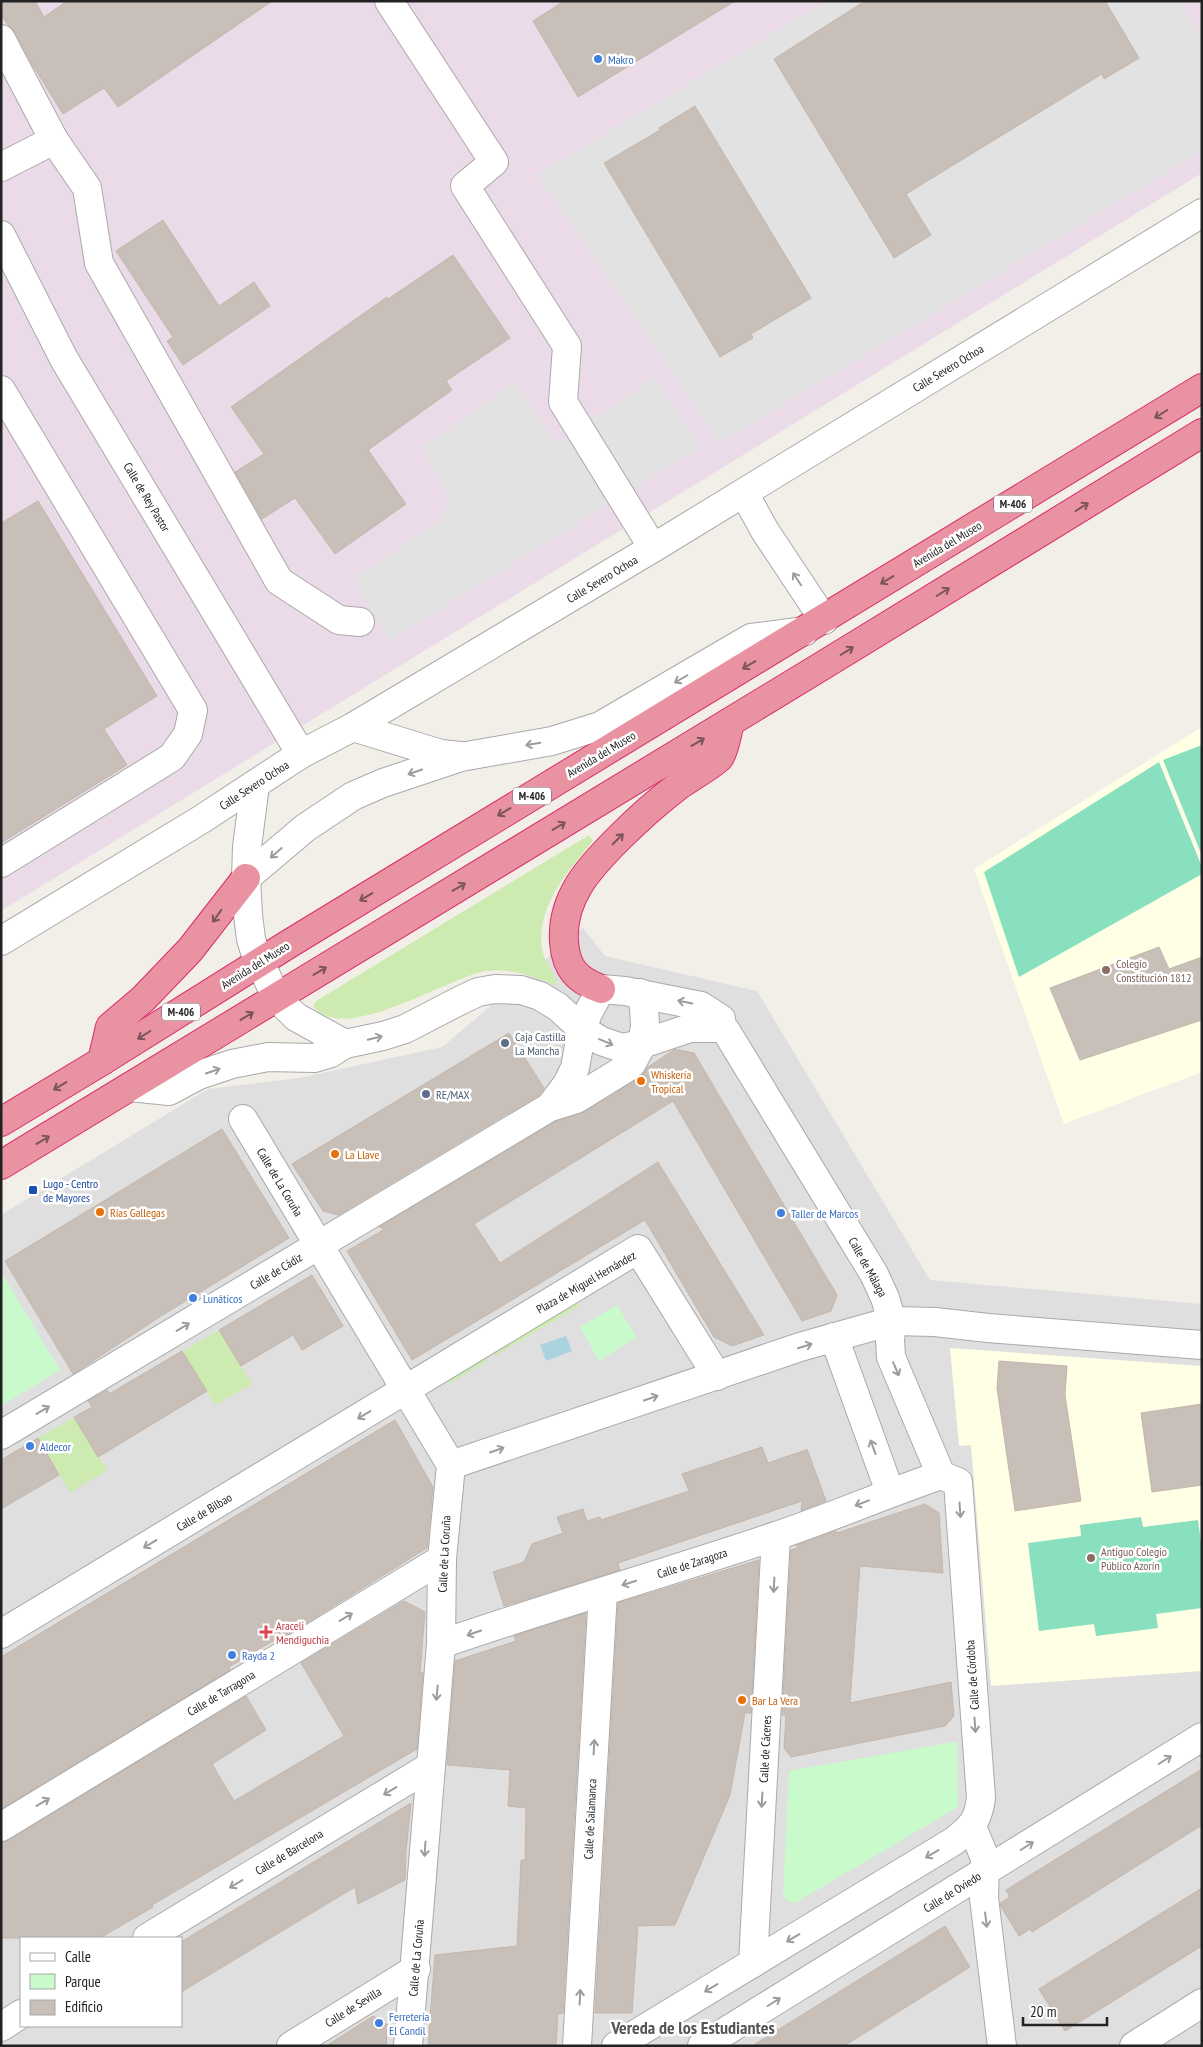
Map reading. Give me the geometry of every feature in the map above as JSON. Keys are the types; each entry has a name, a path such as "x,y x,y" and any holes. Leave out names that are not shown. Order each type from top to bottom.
{"highway":[{"name":"Avenida del Museo","path":"1,1122 1202,388"},
{"path":"1,1165 1202,433"},
{"path":"601,989 586,983 578,977 571,968 567,957 564,929 570,899 585,874 630,827 671,792 720,758 730,722"},
{"path":"102,1061 110,1027 143,999 190,950 246,878"}],"street":[{"path":"389,1 494,162 465,186 567,346 563,402 653,548"},
{"path":"1,39 54,140 87,188 99,263 279,581 339,620 360,622"},
{"path":"1,167 54,140"},
{"name":"Calle Severo Ochoa","path":"1,940 255,785 301,754 353,727 653,548 1202,213"},
{"name":"Calle de Rey Pastor","path":"1,235 64,359 301,754"},
{"path":"1,390 193,710 188,734 172,756 1,863"},
{"path":"246,878 305,828 353,796 383,783 461,757 552,741 600,726 751,638 815,625 744,493"},
{"path":"353,727 441,754 461,757"},
{"path":"255,785 247,847 246,878 251,939 260,962 278,997 296,1017 345,1044"},
{"path":"130,1087 169,1091 199,1075 232,1064 268,1057 314,1058 331,1053 345,1044 394,1033 478,992 506,988 530,992 540,996 568,1014 582,1029 601,1041 622,1048 642,1044 690,1028 706,1026 722,1028"},
{"path":"582,1029 601,989"},
{"name":"Calle de Málaga","path":"601,989 640,993 701,1006 721,1019 722,1028 726,1031 874,1274 885,1298 892,1322"},
{"path":"640,993 644,1007 645,1026 642,1044"},
{"name":"Calle de Cádiz","path":"550,1106 567,1084 574,1068 582,1029"},
{"name":"Calle de Cádiz","path":"1,1435 550,1106 576,1099 628,1067 642,1044"},
{"name":"Calle de La Coruña","path":"243,1119 450,1465 442,1559 441,1644 416,1968 408,2046"},
{"name":"Plaza de Miguel Hernández","path":"406,1390 638,1249 717,1376"},
{"path":"450,1465 834,1337 892,1322 935,1322 1202,1345"},
{"name":"Calle de Córdoba","path":"892,1322 891,1358 941,1475 958,1482 981,1798 980,1808 972,1827"},
{"path":"834,1337 890,1492"},
{"name":"Calle de Bilbao","path":"1,1634 406,1390"},
{"name":"Calle de Zaragoza","path":"441,1644 776,1536 890,1492 941,1475"},
{"name":"Calle de Cáceres","path":"753,1963 776,1536"},
{"name":"Calle de Tarragona","path":"1,1827 442,1559"},
{"name":"Calle de Salamanca","path":"577,2046 602,1592"},
{"name":"Calle de Oviedo","path":"702,2046 1202,1737"},
{"name":"Calle de Barcelona","path":"149,1937 431,1766"},
{"path":"616,2046 954,1841 972,1827 985,1858 984,1898 1002,2046"},
{"name":"Calle de Sevilla","path":"291,2046 416,1968"},
{"path":"1134,2046 1202,2003"},
{"path":"1,2027 20,2015"}],"shaded area":[{"path":"1,1 1202,1 1202,173 1,911"},
{"path":"827,1 1180,1 1202,36 1202,151 720,443 537,175"},
{"path":"654,378 701,447 389,641 354,579 443,518 449,498 422,448 515,382 558,444"},
{"name":"Colegio Constitución 1812","path":"1202,727 1202,1072 1064,1124 974,869"},
{"path":"583,928 605,956 757,991 930,1280 1202,1304 1202,2046 1,2046 1,1215 208,1089 299,1078 442,1047"},
{"name":"Antiguo Colegio Público Azorín","path":"950,1348 1202,1366 1202,1671 991,1686 971,1445 959,1446"}],"green space":[{"path":"1202,745 1202,856 1163,760"},
{"path":"1159,762 1202,867 1202,874 1019,977 984,872"},
{"path":"589,835 593,841 564,877 549,904 544,918 541,933 542,949 557,985 521,973 495,970 470,976 397,1006 348,1019 328,1016 313,1006 316,1001"},
{"path":"1,1272 60,1370 1,1406"},
{"path":"574,1297 579,1306 495,1356 489,1348"},
{"path":"617,1305 637,1337 599,1361 580,1327"},
{"path":"219,1330 252,1384 215,1405 182,1352"},
{"path":"481,1353 487,1361 449,1384 444,1375"},
{"path":"74,1417 107,1470 70,1493 38,1438"},
{"path":"1141,1517 1143,1527 1198,1520 1202,1550 1202,1608 1156,1614 1158,1628 1096,1636 1094,1624 1039,1631 1028,1543 1081,1536 1080,1525"},
{"path":"957,1743 958,1807 795,1903 786,1900 783,1895 789,1771"}],"water":[{"path":"566,1336 572,1351 546,1361 540,1345"}],"building":[{"path":"1,1 35,1 44,17 67,1 272,1 118,107 104,88 63,114 15,32 1,15"},
{"name":"Makro","path":"564,1 735,1 578,97 533,21"},
{"path":"865,1 1105,1 1139,58 1104,79 1102,74 906,194 931,235 894,258 774,59"},
{"path":"695,106 811,298 751,334 753,338 720,357 604,163 660,130 659,128"},
{"path":"163,220 219,306 254,282 270,306 183,365 167,341 173,337 116,251"},
{"path":"453,255 510,338 446,381 452,390 368,450 406,504 335,554 295,498 262,519 235,472 264,454 231,407 387,297 388,299"},
{"path":"38,501 157,696 104,729 127,765 1,843 1,523"},
{"path":"1159,947 1169,969 1202,957 1202,1020 1080,1060 1050,988"},
{"path":"509,1033 544,1088 539,1095 338,1215 323,1211 292,1164"},
{"path":"675,1049 694,1053 837,1295 831,1311 802,1321 673,1101 474,1224 500,1263 658,1162 764,1335 732,1346 714,1337 645,1220 412,1360 347,1251 385,1229 379,1227 556,1121 584,1112 636,1080 648,1067"},
{"path":"222,1129 289,1238 161,1316 73,1374 5,1261"},
{"path":"312,1275 343,1326 302,1350 293,1335 241,1366 219,1330"},
{"path":"182,1351 207,1391 98,1457 74,1417 92,1407 88,1401 107,1390 109,1394"},
{"path":"999,1361 1067,1366 1065,1395 1081,1501 1015,1511 997,1388"},
{"path":"1202,1404 1202,1485 1152,1492 1141,1413"},
{"path":"395,1420 433,1487 427,1548 284,1637 283,1635 229,1667 230,1670 1,1809 1,1657"},
{"path":"38,1438 59,1475 1,1509 1,1460"},
{"path":"762,1447 768,1463 807,1449 826,1501 801,1511 802,1501 618,1563 620,1570 504,1606 493,1572 524,1562 532,1544 563,1533 557,1517 583,1509 587,1521 600,1517 601,1520 689,1491 682,1474"},
{"path":"925,1504 939,1513 943,1573 860,1566 850,1703 951,1682 954,1716 945,1726 791,1757 784,1748 786,1715 782,1715 791,1550 797,1548 797,1545 836,1531 837,1533"},
{"path":"759,1560 751,1713 745,1713 730,1795 675,1925 638,1926 632,2013 595,2013 618,1603"},
{"path":"404,1601 425,1612 420,1673 423,1672 417,1749 152,1905 153,1907 102,1937 1,1938 1,1843 9,1840 246,1696 266,1730 212,1764 234,1801 344,1736 301,1663"},
{"path":"586,1613 563,2013 558,2014 556,2046 428,2046 435,1955 517,1946 521,1860 525,1860 526,1808 508,1806 510,1770 447,1765 455,1661 516,1641 514,1636"},
{"path":"1202,1769 1202,1825 1032,1932 1030,1929 1019,1936 1001,1907 1000,1903 1010,1897 1006,1890"},
{"path":"411,1803 405,1880 358,1904 355,1887 182,1991 182,1941"},
{"path":"1202,1888 1202,1946 1065,2031 1039,1989"},
{"path":"945,1926 970,1967 844,2046 752,2046"},
{"path":"373,2016 388,2025 386,2046 326,2046"}],"place":[{"name":"Makro","path":"598,59"},
{"name":"Colegio Constitución 1812","path":"1106,970"},
{"name":"Caja Castilla La Mancha","path":"505,1043"},
{"name":"Whiskería Tropical","path":"641,1081"},
{"name":"RE/MAX","path":"426,1094"},
{"name":"La Llave","path":"335,1154"},
{"name":"Lugo - Centro de Mayores","path":"33,1190"},
{"name":"Rías Gallegas","path":"100,1212"},
{"name":"Taller de Marcos","path":"781,1213"},
{"name":"Lunáticos","path":"193,1298"},
{"name":"Aldecor","path":"30,1446"},
{"name":"Antiguo Colegio Público Azorín","path":"1091,1558"},
{"name":"Araceli Mendiguchia","path":"266,1632"},
{"name":"Rayda 2","path":"232,1655"},
{"name":"Bar La Vera","path":"742,1700"},
{"name":"Ferretería El Candil","path":"379,2023"}],"district":[{"name":"Vereda de los Estudiantes","path":"693,2027"}]}
